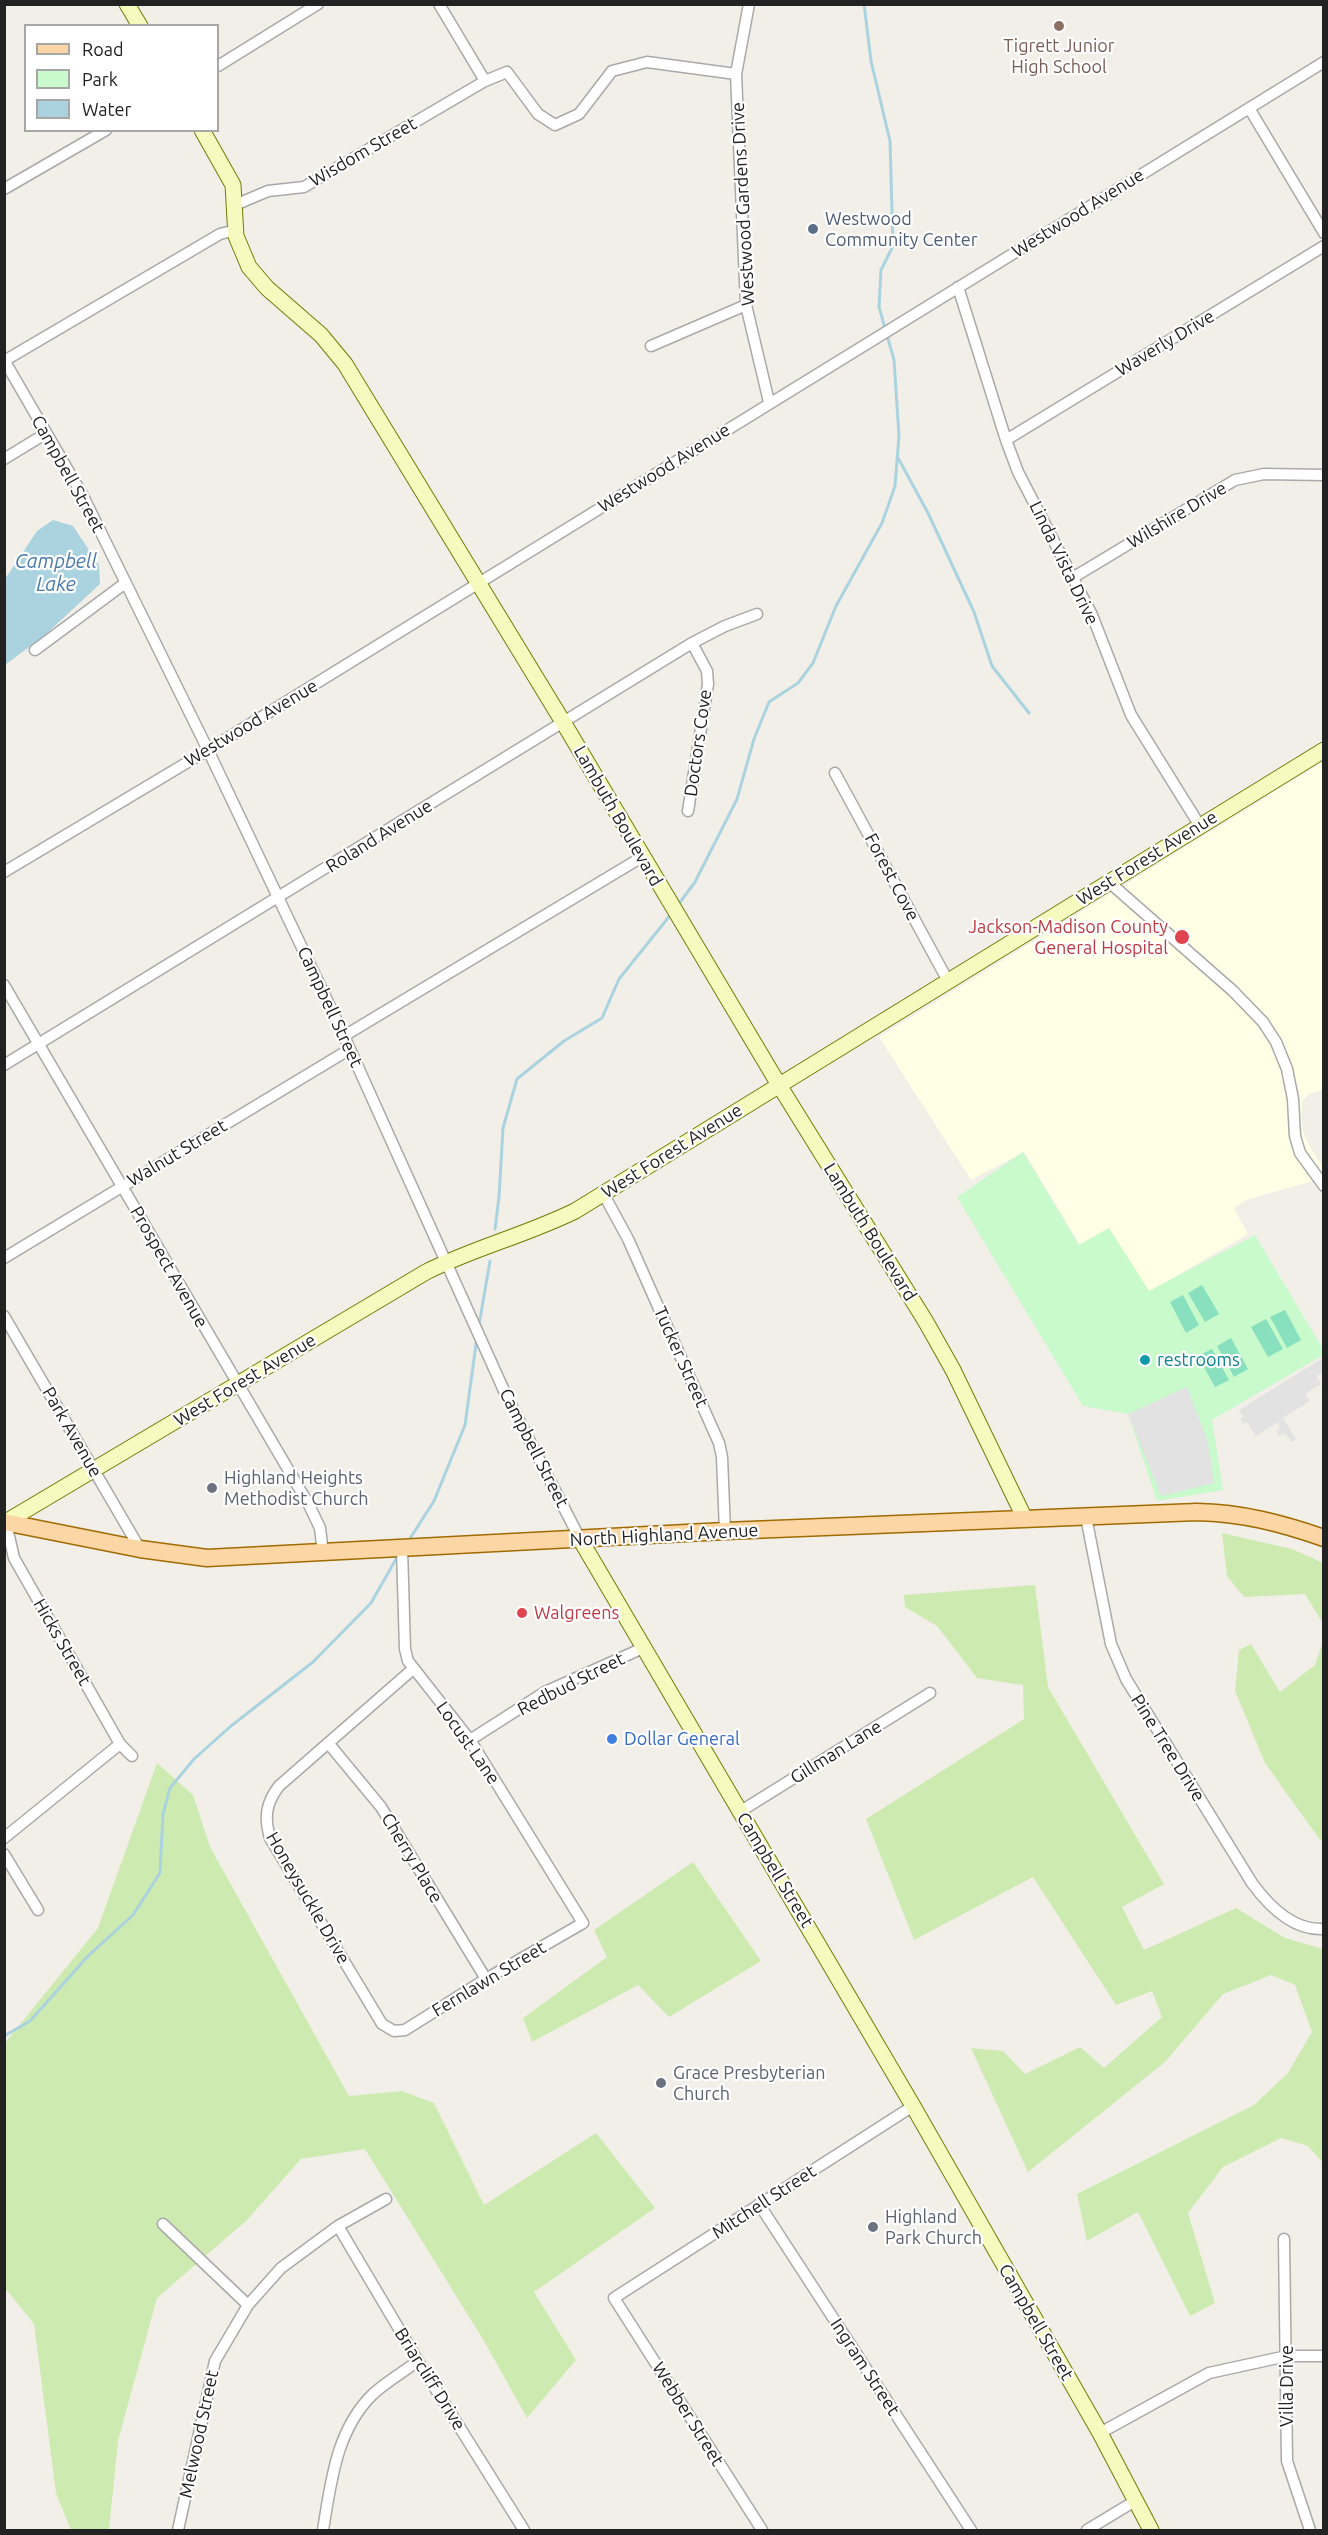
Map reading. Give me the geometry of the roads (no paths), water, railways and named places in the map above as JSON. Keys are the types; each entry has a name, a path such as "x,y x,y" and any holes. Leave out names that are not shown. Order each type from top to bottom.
{"main road":[{"path":"127,4 139,24"},
{"name":"Lambuth Boulevard","path":"203,132 233,185 236,230 241,252 249,267 267,288 321,335 345,364 563,722 778,1085 948,1360 1025,1519"},
{"name":"West Forest Avenue","path":"5,1523 426,1272 448,1261 550,1223 603,1193 1323,750"},
{"name":"North Highland Avenue","path":"5,1523 140,1549 207,1558 725,1531 1226,1513 1273,1521 1323,1538"},
{"name":"Campbell Street","path":"580,1539 914,2106 1100,2433 1151,2530"}],"street":[{"path":"219,65 318,4"},
{"path":"439,4 485,81 507,72 538,114 555,125 579,114 612,70 647,62 736,74"},
{"name":"Westwood Gardens Drive","path":"749,4 736,74 746,305 769,402"},
{"name":"Westwood Avenue","path":"4,872 208,750 769,402 1323,63"},
{"name":"Wisdom Street","path":"235,205 268,191 303,187 485,81"},
{"path":"1249,108 1323,233"},
{"path":"4,189 103,132"},
{"path":"5,360 220,234 236,230"},
{"name":"Waverly Drive","path":"1006,440 1323,246"},
{"name":"Linda Vista Drive","path":"958,286 1018,472 1092,615 1126,704 1200,826"},
{"path":"651,346 746,305"},
{"name":"Campbell Street","path":"5,360 45,434 83,496 124,584 208,750 448,1261 506,1395 580,1539"},
{"path":"4,459 45,434"},
{"name":"Wilshire Drive","path":"1074,577 1235,480 1264,474 1323,475"},
{"path":"35,650 124,584"},
{"name":"Roland Avenue","path":"4,1065 692,643 725,626 757,614"},
{"name":"Doctors Cove","path":"688,811 708,684 707,671 692,643"},
{"name":"Forest Cove","path":"835,773 948,981"},
{"path":"344,1036 642,857"},
{"path":"1108,882 1233,991 1263,1022 1276,1042 1287,1070 1293,1098 1295,1136 1300,1153 1323,1186"},
{"name":"Prospect Avenue","path":"4,986 309,1505 320,1528 323,1553"},
{"name":"Walnut Street","path":"4,1258 350,1049"},
{"name":"Tucker Street","path":"603,1193 628,1239 718,1443 722,1457 725,1531"},
{"name":"Park Avenue","path":"4,1316 140,1549"},
{"name":"Pine Tree Drive","path":"1086,1517 1111,1644 1126,1679 1252,1883 1265,1900 1280,1914 1303,1926 1314,1930 1323,1929"},
{"name":"Hicks Street","path":"5,1523 14,1558 120,1744 132,1756"},
{"name":"Locust Lane","path":"406,1549 405,1648 413,1669 470,1740 583,1923"},
{"name":"Redbud Street","path":"470,1740 545,1692 643,1648"},
{"name":"Honeysuckle Drive","path":"394,2031 382,2024 270,1838 266,1823 266,1810 271,1796 279,1786 413,1669"},
{"name":"Gillman Lane","path":"741,1811 930,1693"},
{"path":"4,1838 120,1744"},
{"name":"Cherry Place","path":"329,1744 381,1807 486,1979"},
{"path":"4,1854 38,1910"},
{"name":"Fernlawn Street","path":"394,2031 405,2030 486,1979 583,1923"},
{"name":"Mitchell Street","path":"614,2298 914,2106"},
{"name":"Melwood Street","path":"178,2530 215,2361 248,2305 281,2268 338,2226 386,2199"},
{"name":"Ingram Street","path":"759,2204 971,2530"},
{"path":"163,2224 248,2305"},
{"name":"Briarcliff Drive","path":"338,2226 418,2361 524,2530"},
{"name":"Villa Drive","path":"1284,2239 1287,2461 1310,2530"},
{"name":"Webber Street","path":"614,2298 762,2530"},
{"path":"1100,2433 1209,2373 1287,2356 1323,2356"},
{"path":"323,2530 332,2476 343,2439 356,2416 373,2394 418,2361"},
{"path":"1087,2530 1135,2501"}],"water":[{"name":"Campbell Lake","path":"53,520 73,526 99,565 100,584 45,635 5,665 5,579 37,531"}],"waterway":[{"path":"678,905 695,882 737,799 754,739 769,702 798,683 813,663 836,606 882,523 895,486 899,436 894,360 879,307 881,270 893,246 890,141 871,61 864,4"},
{"path":"898,458 928,513 974,612 992,666 1029,713"},
{"path":"495,1229 503,1128 517,1079 564,1041 602,1018 619,979 672,913"},
{"path":"479,1325 490,1261"},
{"path":"409,1540 434,1501 465,1425 477,1337"},
{"path":"4,2036 30,2021 88,1956 133,1915 160,1873 163,1814 170,1788 194,1759 231,1726 313,1662 371,1603 396,1559"}],"place":[{"name":"Tigrett Junior High School","path":"1059,26"},
{"name":"Westwood Community Center","path":"813,229"},
{"name":"Jackson-Madison County General Hospital","path":"1182,937"},
{"name":"restrooms","path":"1145,1360"},
{"name":"Highland Heights Methodist Church","path":"212,1488"},
{"name":"Walgreens","path":"522,1613"},
{"name":"Dollar General","path":"612,1739"},
{"name":"Grace Presbyterian Church","path":"661,2083"},
{"name":"Highland Park Church","path":"873,2227"}]}
